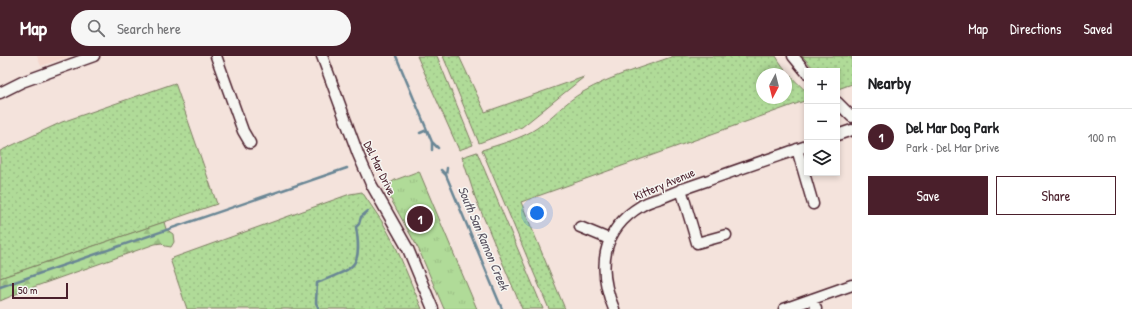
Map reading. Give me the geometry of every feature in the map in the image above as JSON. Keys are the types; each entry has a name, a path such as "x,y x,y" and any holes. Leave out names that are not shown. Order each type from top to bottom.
{"street":[{"path":"0,93 22,82 94,56"},
{"path":"216,56 242,131 250,143"},
{"name":"Del Mar Drive","path":"322,56 358,154 371,184 408,249 433,309"},
{"path":"793,56 804,69"},
{"path":"839,104 852,117"},
{"path":"840,134 852,130"},
{"name":"Kittery Avenue","path":"614,309 608,295 604,278 604,258 609,239 617,227 629,214 642,205 681,189 804,147"},
{"path":"797,149 813,204"},
{"path":"681,189 697,244 726,235"},
{"path":"580,227 609,239"},
{"path":"784,309 852,285"},
{"path":"812,299 816,309"}],"shaded area":[{"path":"37,56 71,56 41,66"}],"green space":[{"path":"417,56 437,56 473,145 459,150"},
{"path":"443,56 459,56 485,112 584,77 522,127 479,143"},
{"path":"674,56 776,56 785,68 756,68 756,104 792,104 792,77 804,89 804,101 521,202 565,309 549,309 482,150 510,141 531,132 543,124 570,100 594,86 616,76"},
{"path":"802,56 852,56 852,84 840,88 840,68 813,68"},
{"path":"175,83 217,204 0,278 0,151 62,122"},
{"path":"477,152 543,309 522,309 475,197 462,157"},
{"path":"419,171 477,309 444,309 419,250 384,187 395,180"},
{"path":"362,192 383,223 396,247 422,309 187,309 170,259 350,194"},
{"path":"164,222 166,229 173,234 174,242 171,247 165,246 162,243 155,244 28,289 0,301 0,278"}],"waterway":[{"name":"South San Ramon Creek","path":"396,56 432,142 432,150"},
{"name":"South San Ramon Creek","path":"420,133 427,130"},
{"name":"South San Ramon Creek","path":"432,142 438,148"},
{"path":"0,287 347,168"},
{"name":"South San Ramon Creek","path":"446,175 447,168"},
{"name":"South San Ramon Creek","path":"441,170 446,175 502,309"},
{"path":"319,309 316,303 317,283 339,274 353,265 358,251 356,227 359,224 361,217 368,211"}],"place":[{"name":"Del Mar Dog Park","path":"420,219"}]}
